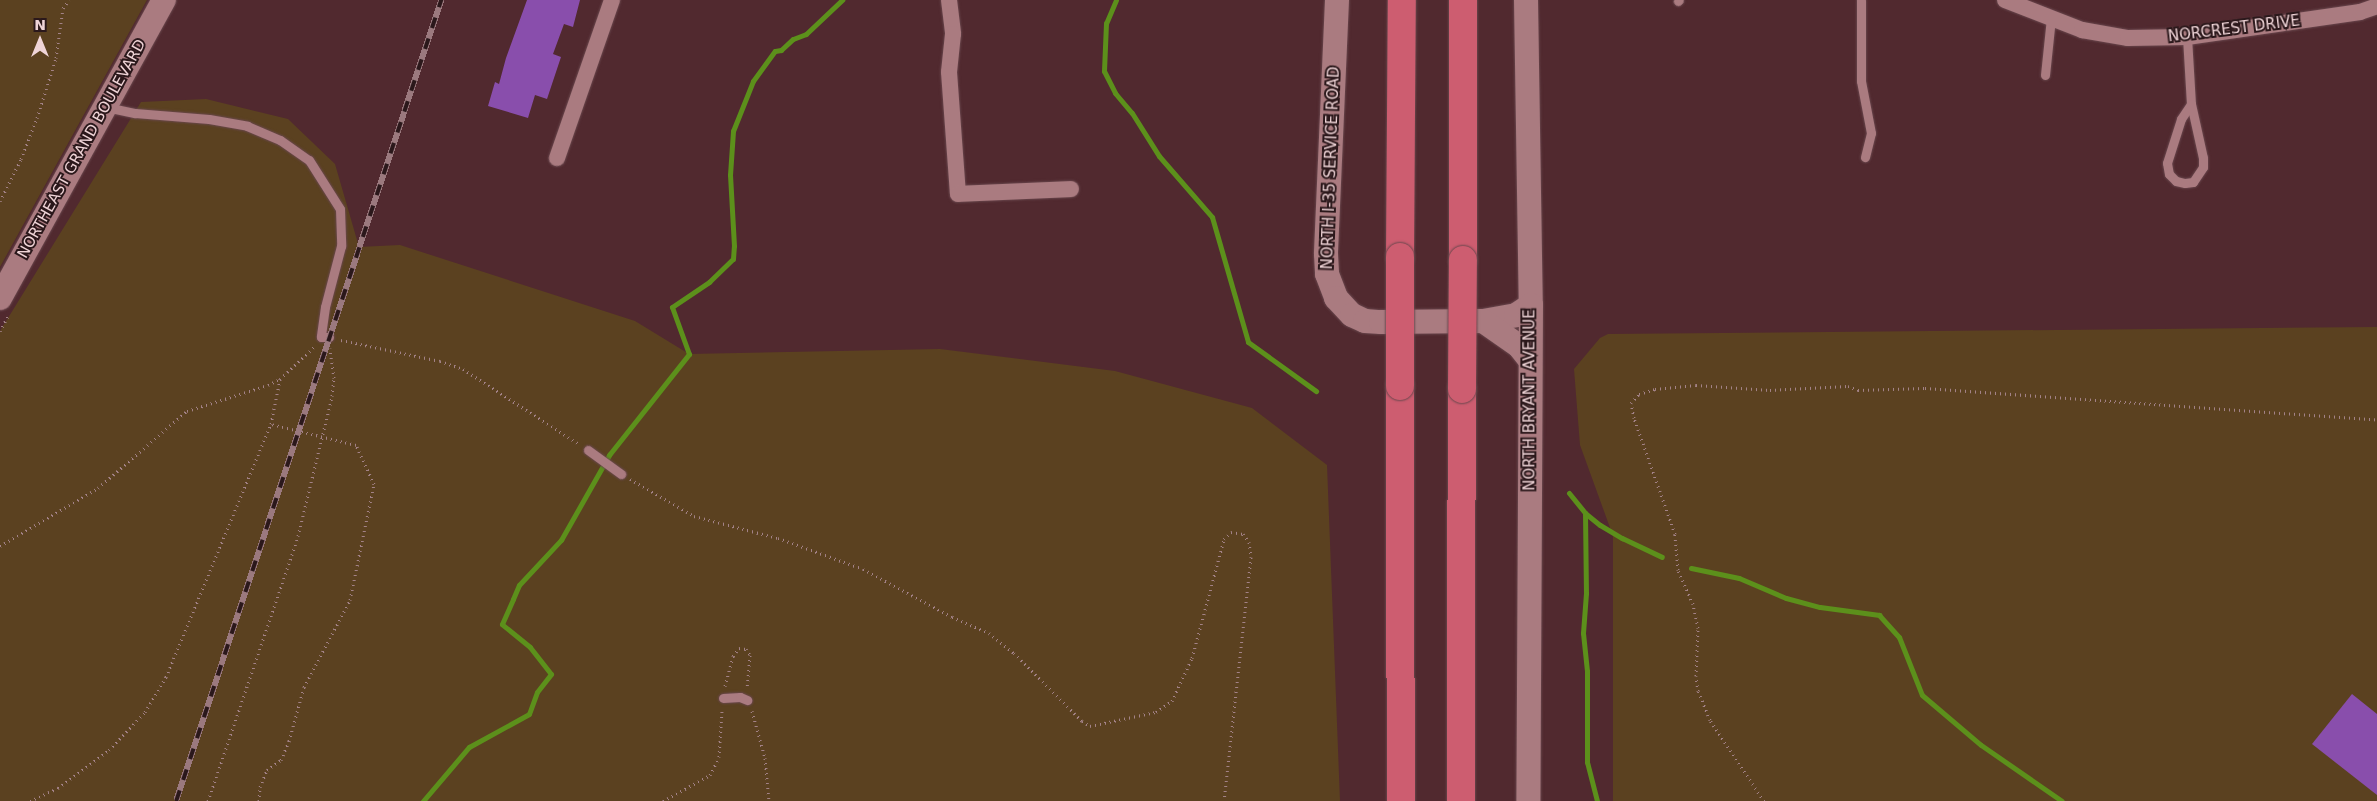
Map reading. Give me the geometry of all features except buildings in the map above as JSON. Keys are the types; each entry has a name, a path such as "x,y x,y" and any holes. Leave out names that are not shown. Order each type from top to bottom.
{"highway":[{"path":"1401,801 1400,257 1402,0"},
{"path":"1461,801 1463,0"}],"main road":[{"name":"NORTHEAST GRAND BOULEVARD","path":"0,298 164,0"},
{"name":"NORTH I-35 SERVICE ROAD","path":"1337,0 1326,254 1330,286 1342,306 1352,315 1365,321 1483,321 1516,315 1530,305"},
{"name":"NORTH BRYANT AVENUE","path":"1526,0 1530,305 1528,801"},
{"path":"1483,321 1519,346 1530,360"}],"street":[{"path":"557,158 612,0"},
{"path":"949,0 953,34 949,72 958,194 1071,189"},
{"name":"NORCREST DRIVE","path":"2005,0 2082,30 2128,38 2187,37 2360,12 2377,6"}],"lane":[{"path":"1861,0 1861,81 1871,133 1865,157"},
{"path":"2045,75 2051,18"},
{"path":"2187,37 2191,104 2203,158 2203,167 2193,182 2185,183 2176,181 2169,174 2167,163 2181,119 2191,104"},
{"path":"105,107 135,114 209,119 247,126 280,140 310,160 340,209 341,246 325,307 325,337"},
{"path":"588,450 621,474"},
{"path":"723,698 740,697 747,700"}],"path":[{"path":"0,201 21,159 37,118 56,58 63,8 68,0"},
{"path":"0,546 98,488 187,411 210,402 247,393 280,379 325,337"},
{"path":"208,801 289,566 323,437 334,378 325,337"},
{"path":"325,337 440,361 463,369 503,393 588,450"},
{"path":"30,801 58,788 109,750 145,712 166,677 271,424 280,379"},
{"path":"1764,801 1710,720 1698,691 1696,676 1698,628 1693,604 1678,570 1675,534 1634,418 1631,403 1639,394 1654,389 1696,385 1770,390 1848,386 1858,390 1925,388 2377,420"},
{"path":"259,801 260,787 267,770 281,760 289,740 304,687 350,600 374,484 356,446 271,424"},
{"path":"621,474 694,516 713,523 778,538 863,569 952,617 989,634 1014,653 1090,726 1156,712 1172,701 1192,658 1224,539 1231,532 1243,534 1249,542 1252,557 1224,801"},
{"path":"663,801 710,775 719,757 723,698 732,656 738,648 746,649 750,655 747,700 765,758 769,801"}],"shaded area":[{"path":"0,0 147,0 0,267"},
{"path":"206,99 288,119 335,164 359,247 400,245 635,321 689,354 940,349 1115,371 1252,408 1327,465 1340,801 0,801 0,331 141,102"},
{"path":"2377,327 2377,801 1613,801 1613,536 1580,445 1574,369 1600,338 1608,334"}],"waterway":[{"path":"423,801 469,747 529,714 537,692 551,674 530,647 502,624 519,585 561,540 609,455 689,354 672,307 709,282 733,259 730,175 733,131 753,81 775,51 781,50 793,39 806,34 842,0"},
{"path":"1116,0 1106,23 1104,71 1115,93 1132,113 1159,156 1212,217 1248,342 1316,391"},
{"path":"1569,493 1585,513 1600,525 1662,557"},
{"path":"1585,513 1586,593 1583,633 1587,671 1587,762 1597,801"},
{"path":"1691,568 1739,578 1786,598 1820,607 1879,615 1899,637 1922,695 1981,745 2062,801"}],"railway":[{"path":"176,801 441,0"}]}
